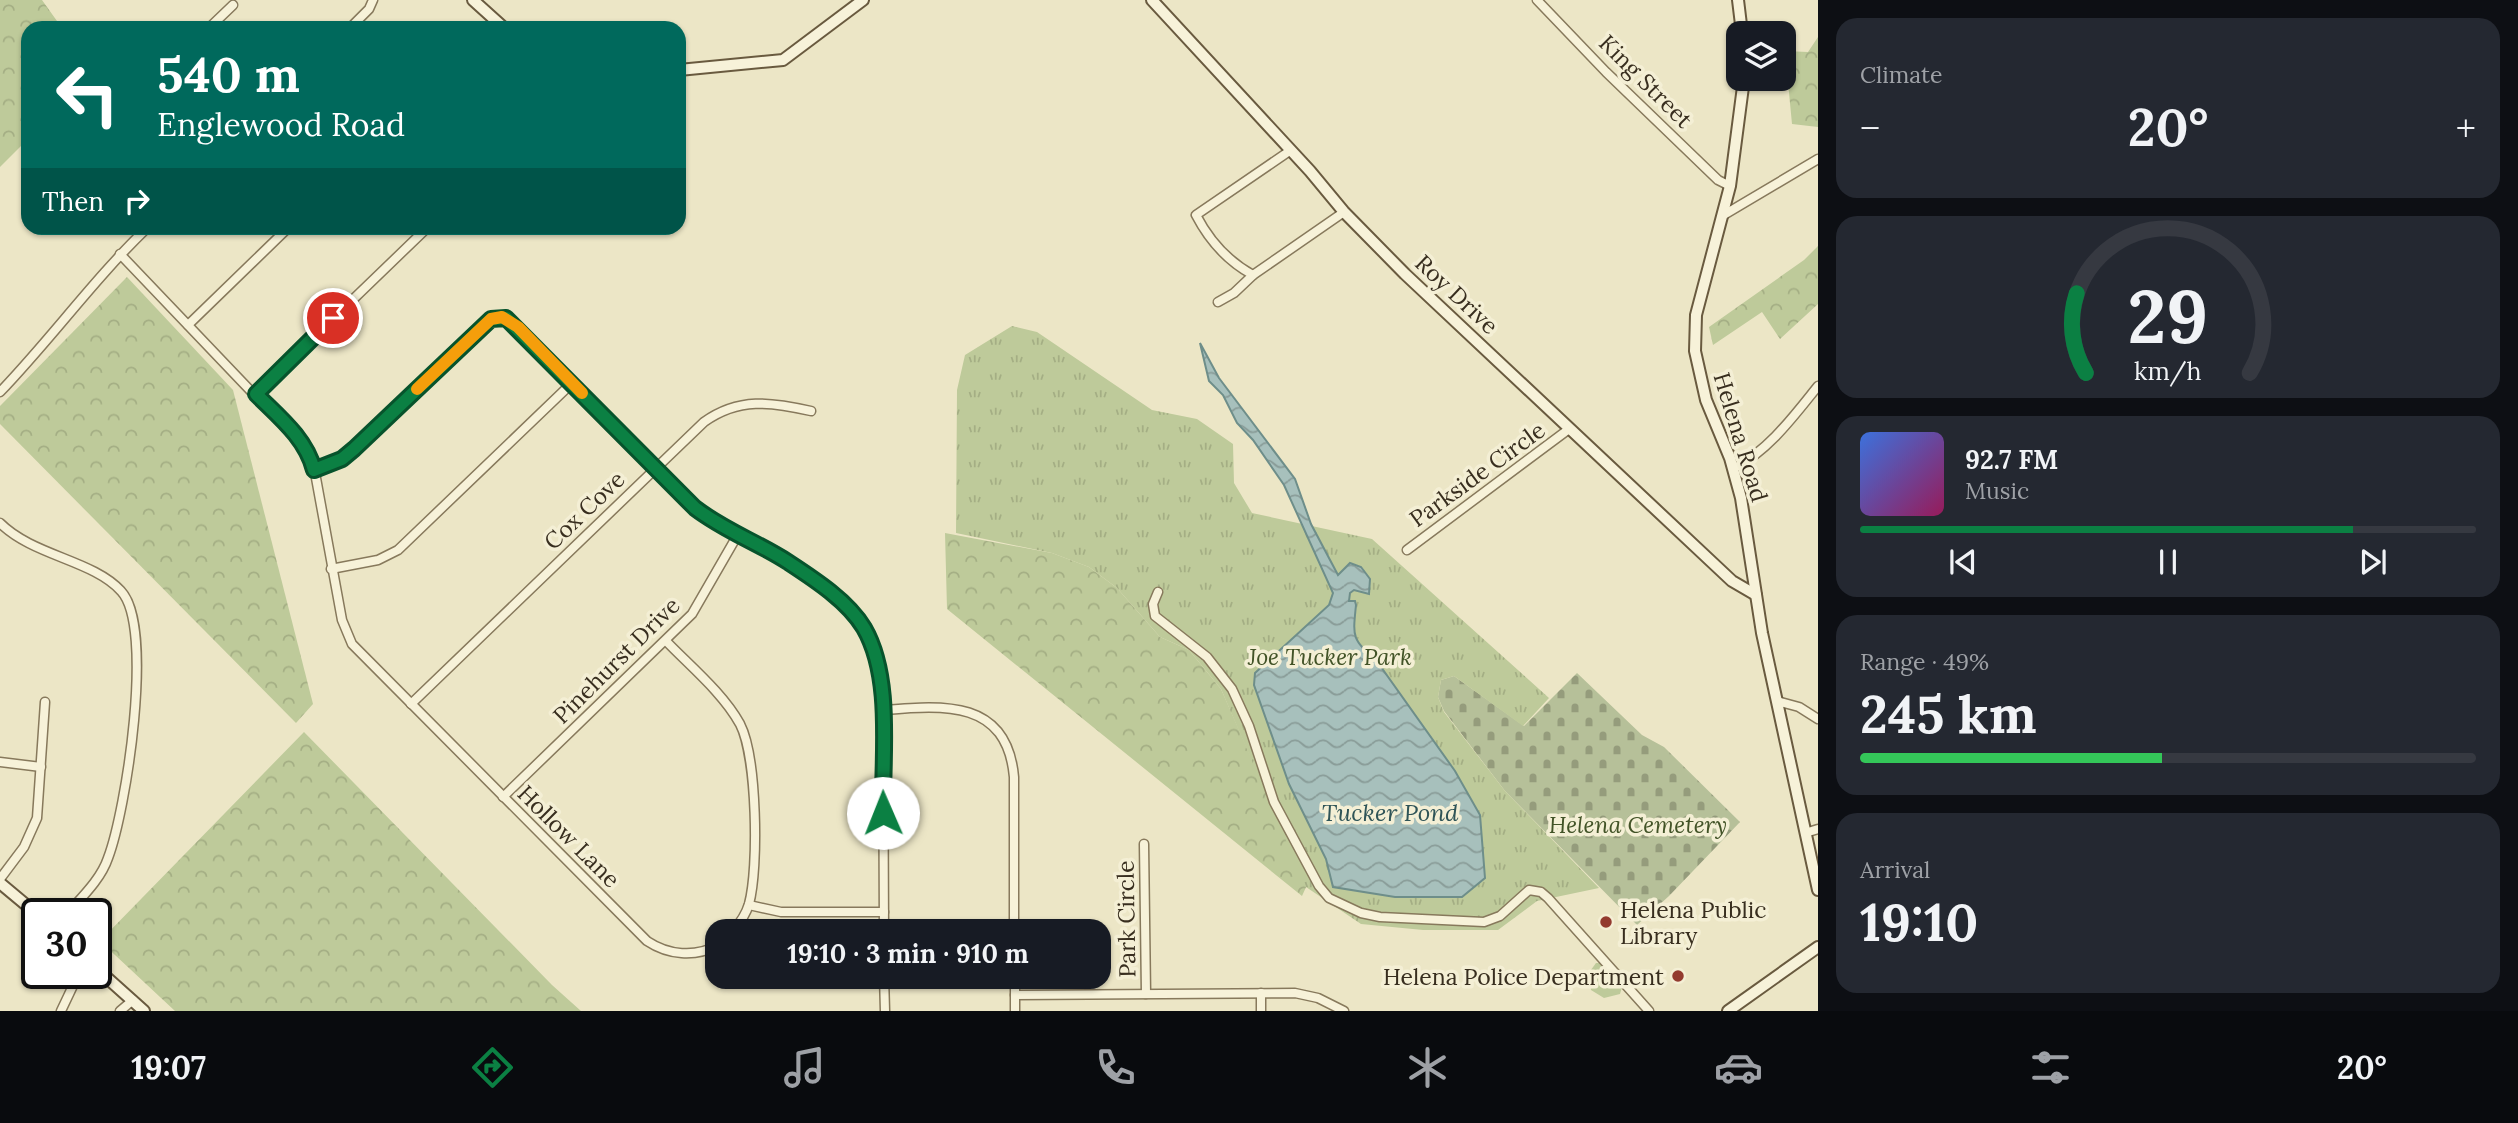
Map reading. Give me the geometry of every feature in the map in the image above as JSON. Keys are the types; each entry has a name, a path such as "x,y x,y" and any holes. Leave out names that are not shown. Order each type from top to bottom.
{"street":[{"path":"357,21 369,9 373,0"},
{"path":"473,0 496,21"},
{"path":"686,69 783,60 863,0"},
{"name":"Roy Drive","path":"1152,0 1291,150 1344,212 1405,274 1732,581 1756,595"},
{"name":"King Street","path":"1537,0 1606,72 1718,180 1730,186"},
{"path":"1738,0 1741,21"},
{"path":"216,21 233,5"},
{"name":"Helena Road","path":"1742,91 1730,186 1696,315 1695,351 1706,400 1733,469 1741,498 1756,595 1818,890"},
{"path":"1253,275 1222,251 1196,215 1291,150"},
{"path":"1722,216 1818,159"},
{"path":"1218,302 1344,212"},
{"path":"0,392 139,235"},
{"path":"188,325 281,235"},
{"path":"256,394 420,235"},
{"name":"Hollow Lane","path":"120,254 308,451 348,639 647,942 667,951 682,953 705,950"},
{"path":"314,470 342,459 354,449 482,327 496,317 511,321 695,508 737,536 786,561 855,615 864,627 878,662 883,710 884,919"},
{"path":"331,569 378,560 398,550 572,383"},
{"path":"1733,469 1757,455 1773,440 1818,386"},
{"name":"Cox Cove","path":"411,704 704,422 727,408 764,402 811,411"},
{"name":"Parkside Circle","path":"1407,550 1569,429"},
{"path":"0,523 28,544 112,583 126,597 134,620 131,748 120,818 103,868 80,898"},
{"name":"Pinehurst Drive","path":"503,797 666,641 702,600 737,536"},
{"path":"1158,592 1153,604 1154,616 1207,657 1232,690 1278,810 1319,886 1329,898 1361,913 1380,917 1484,922 1500,916 1529,890 1537,890 1548,898 1650,1011"},
{"path":"666,641 727,705 741,727 748,746 753,849 748,905 740,919"},
{"path":"1777,701 1799,707 1818,719"},
{"path":"21,900 0,881 24,848 39,808 45,702"},
{"path":"883,710 960,708 987,720 1002,736 1012,760 1014,919"},
{"path":"0,762 41,767"},
{"path":"1805,833 1818,829"},
{"name":"Park Circle","path":"1144,844 1146,994"},
{"path":"748,905 781,912 884,912"},
{"path":"1728,1011 1818,947"},
{"path":"112,982 145,1011"},
{"path":"61,1011 71,989"},
{"path":"884,989 885,1011"},
{"path":"1015,989 1015,1011"},
{"path":"1261,993 1261,1011"},
{"path":"1015,995 1261,993 1307,996 1344,1011"},
{"path":"120,1011 133,1000"}],"green space":[{"path":"0,0 42,0 57,21 21,21 21,146 0,167"},
{"path":"1818,37 1818,127 1792,124 1789,91 1796,91 1796,51 1808,52"},
{"path":"1818,246 1818,304 1780,339 1762,312 1713,345 1709,327 1804,260"},
{"path":"127,277 233,390 313,704 296,723 0,424 0,406"},
{"name":"Joe Tucker Park","path":"1012,326 1037,332 1152,410 1197,419 1233,444 1234,483 1252,513 1372,539 1549,698 1523,726 1454,676 1441,680 1438,697 1444,712 1505,791 1599,888 1537,901 1498,930 1423,930 1361,924 1306,887 1221,689 1189,650 1160,637 1117,588 1089,567 1052,553 956,533 957,390 965,355"},
{"path":"945,533 1052,553 1089,567 1117,588 1160,637 1189,650 1221,689 1307,885 1302,896 947,609"},
{"name":"Helena Cemetery","path":"1577,673 1642,735 1664,747 1740,822 1669,896 1637,925 1505,791 1444,711 1438,697 1441,680 1454,676 1524,726"},
{"path":"304,732 552,985 581,1011 175,1011 112,952 112,929"},
{"path":"1596,963 1601,963 1622,987 1620,994 1604,998 1591,990 1588,974"}],"water":[{"name":"Tucker Pond","path":"1200,343 1219,378 1295,479 1311,524 1338,575 1350,563 1361,567 1370,579 1369,594 1354,590 1350,593 1349,601 1355,601 1356,605 1354,630 1358,642 1376,660 1455,771 1480,815 1485,878 1462,897 1395,897 1333,887 1326,859 1289,784 1254,685 1255,673 1329,605 1333,593 1284,485 1253,440 1237,423 1223,395 1209,381"}],"slow traffic":[{"path":"417,389 491,319 502,317 518,327 582,393"}],"place":[{"name":"Helena Public Library","path":"1606,922"},
{"name":"Helena Police Department","path":"1678,976"}],"route":[{"path":"333,318 256,394 299,439 308,451 314,470 347,455 491,319 506,318 518,327 695,508 729,533 786,561 844,604 864,627 878,662 883,710 883,813"}]}
